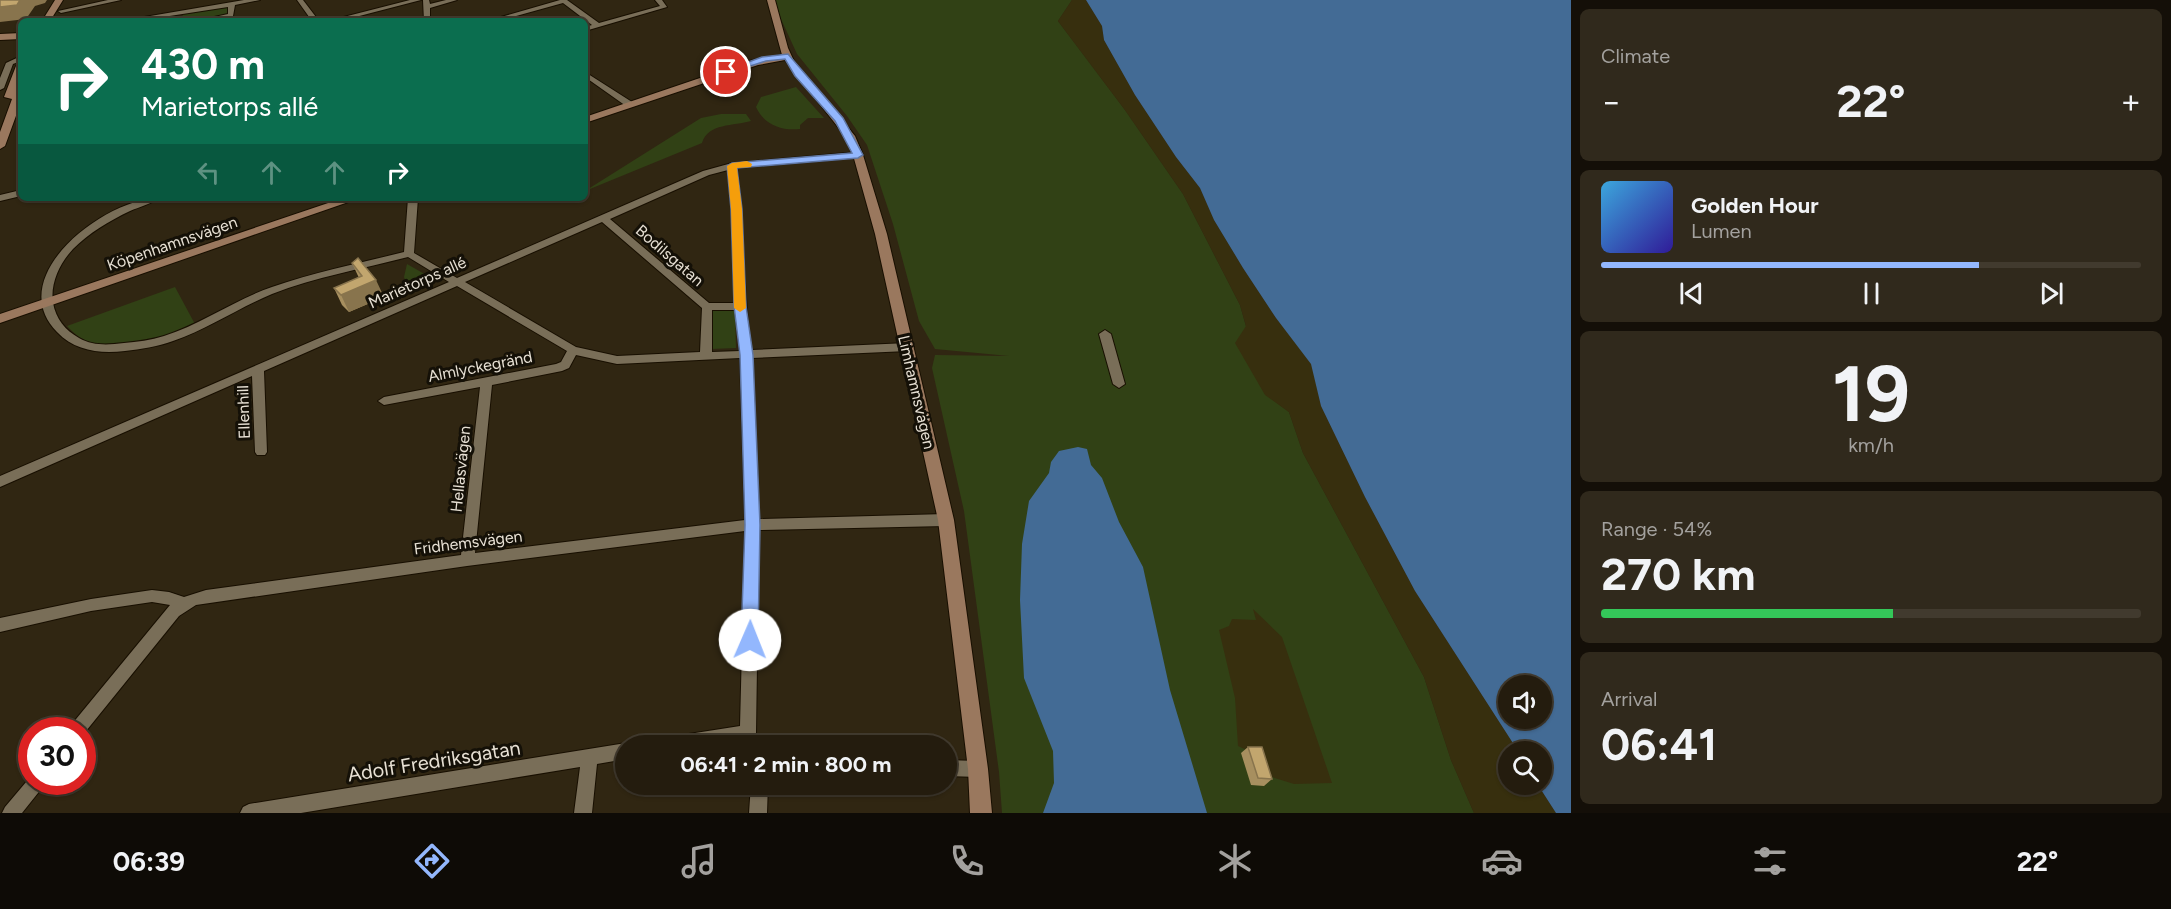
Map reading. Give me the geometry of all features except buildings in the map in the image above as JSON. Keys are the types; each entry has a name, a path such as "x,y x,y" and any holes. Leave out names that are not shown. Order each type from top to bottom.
{"main road":[{"path":"48,18 59,0"},
{"path":"58,18 67,0"},
{"name":"Limhamnsvägen","path":"771,0 783,48 788,57 798,74 839,120 858,155 881,234 946,520 978,769 981,813"},
{"path":"0,38 18,36"},
{"path":"588,119 756,62 788,57"},
{"path":"0,119 18,74"},
{"path":"0,146 18,99"},
{"name":"Köpenhamnsvägen","path":"0,319 345,201"}],"street":[{"path":"61,11 118,0"},
{"path":"179,17 257,0"},
{"path":"300,0 314,18"},
{"path":"343,18 418,0"},
{"path":"427,18 426,3 454,0"},
{"path":"501,18 564,0 588,18"},
{"path":"588,28 664,7 658,0"},
{"path":"215,18 231,15 232,4"},
{"path":"588,18 597,25"},
{"path":"0,88 10,63 18,59"},
{"path":"588,76 629,104"},
{"name":"Marietorps allé","path":"0,482 706,172 732,166 858,155"},
{"path":"732,166 740,306 746,355 752,525 751,735"},
{"path":"0,198 18,194"},
{"path":"147,201 106,220 64,254 52,269 47,303 55,325 62,333 77,342 98,348 149,344 204,324 268,292 409,254 573,350 617,360 908,347"},
{"path":"409,254 413,201"},
{"name":"Bodilsgatan","path":"603,218 707,307 706,356"},
{"path":"707,307 740,306"},
{"path":"1105,334 1119,384"},
{"name":"Almlyckegränd","path":"384,401 558,368 565,365 573,350"},
{"name":"Ellenhill","path":"258,370 261,452"},
{"name":"Hellasvägen","path":"467,560 486,382"},
{"name":"Fridhemsvägen","path":"183,604 206,596 467,560 752,525 946,520"},
{"path":"0,625 92,605 152,596 169,597 183,604 174,611 88,717"},
{"name":"Adolf Fredriksgatan","path":"249,813 615,753"},
{"path":"583,813 590,757"},
{"path":"957,768 978,769"},
{"path":"11,813 26,795"},
{"path":"758,813 759,795"}],"green space":[{"path":"775,0 1072,0 1058,21 1125,110 1183,194 1240,305 1265,394 1289,412 1303,453 1424,677 1451,760 1474,813 1002,813 999,772 964,511 932,368 935,355 1009,356 935,349 919,321 893,224 867,145 847,116 797,54"},
{"path":"229,7 230,14 208,18 182,18 183,14"},
{"path":"796,87 824,118 808,118 800,125 800,129 780,128 774,126 759,113 756,107 761,97"},
{"path":"721,114 746,114 751,121 722,126 710,132 702,143 588,190 588,189 701,118"},
{"path":"407,264 435,280 409,291 404,277"},
{"path":"175,287 196,326 155,340 108,346 81,338 67,326"},
{"path":"735,310 736,348 711,349 710,311"}],"sand":[{"path":"1072,0 1086,0 1102,26 1104,40 1135,95 1176,157 1200,188 1214,220 1243,268 1276,318 1312,364 1321,406 1365,497 1415,591 1498,720 1498,729 1504,729 1512,741 1498,741 1498,795 1544,795 1556,813 1474,813 1451,760 1424,677 1303,453 1289,412 1265,395 1235,343 1246,326 1240,305 1183,194 1125,110 1058,21"},
{"path":"1253,609 1282,637 1332,783 1294,784 1265,775 1259,756 1238,746 1235,698 1219,630 1229,626 1232,619 1256,620"}],"water":[{"path":"1086,0 1571,0 1571,813 1556,813 1544,795 1552,795 1552,741 1512,741 1504,729 1552,729 1552,675 1498,675 1498,720 1415,591 1365,497 1321,406 1311,364 1276,318 1243,268 1214,220 1200,188 1176,157 1135,95 1104,40 1102,26"},
{"path":"1078,447 1087,449 1091,465 1102,478 1119,522 1143,567 1170,690 1207,813 1043,813 1054,783 1053,751 1024,678 1020,600 1022,544 1029,501 1049,473 1051,462 1059,451"}],"slow traffic":[{"path":"740,308 732,166 747,164"}],"route":[{"path":"726,72 765,59 788,57 798,74 839,120 850,136 858,155 732,166 736,209 736,257 746,355 752,525 750,640"}]}
